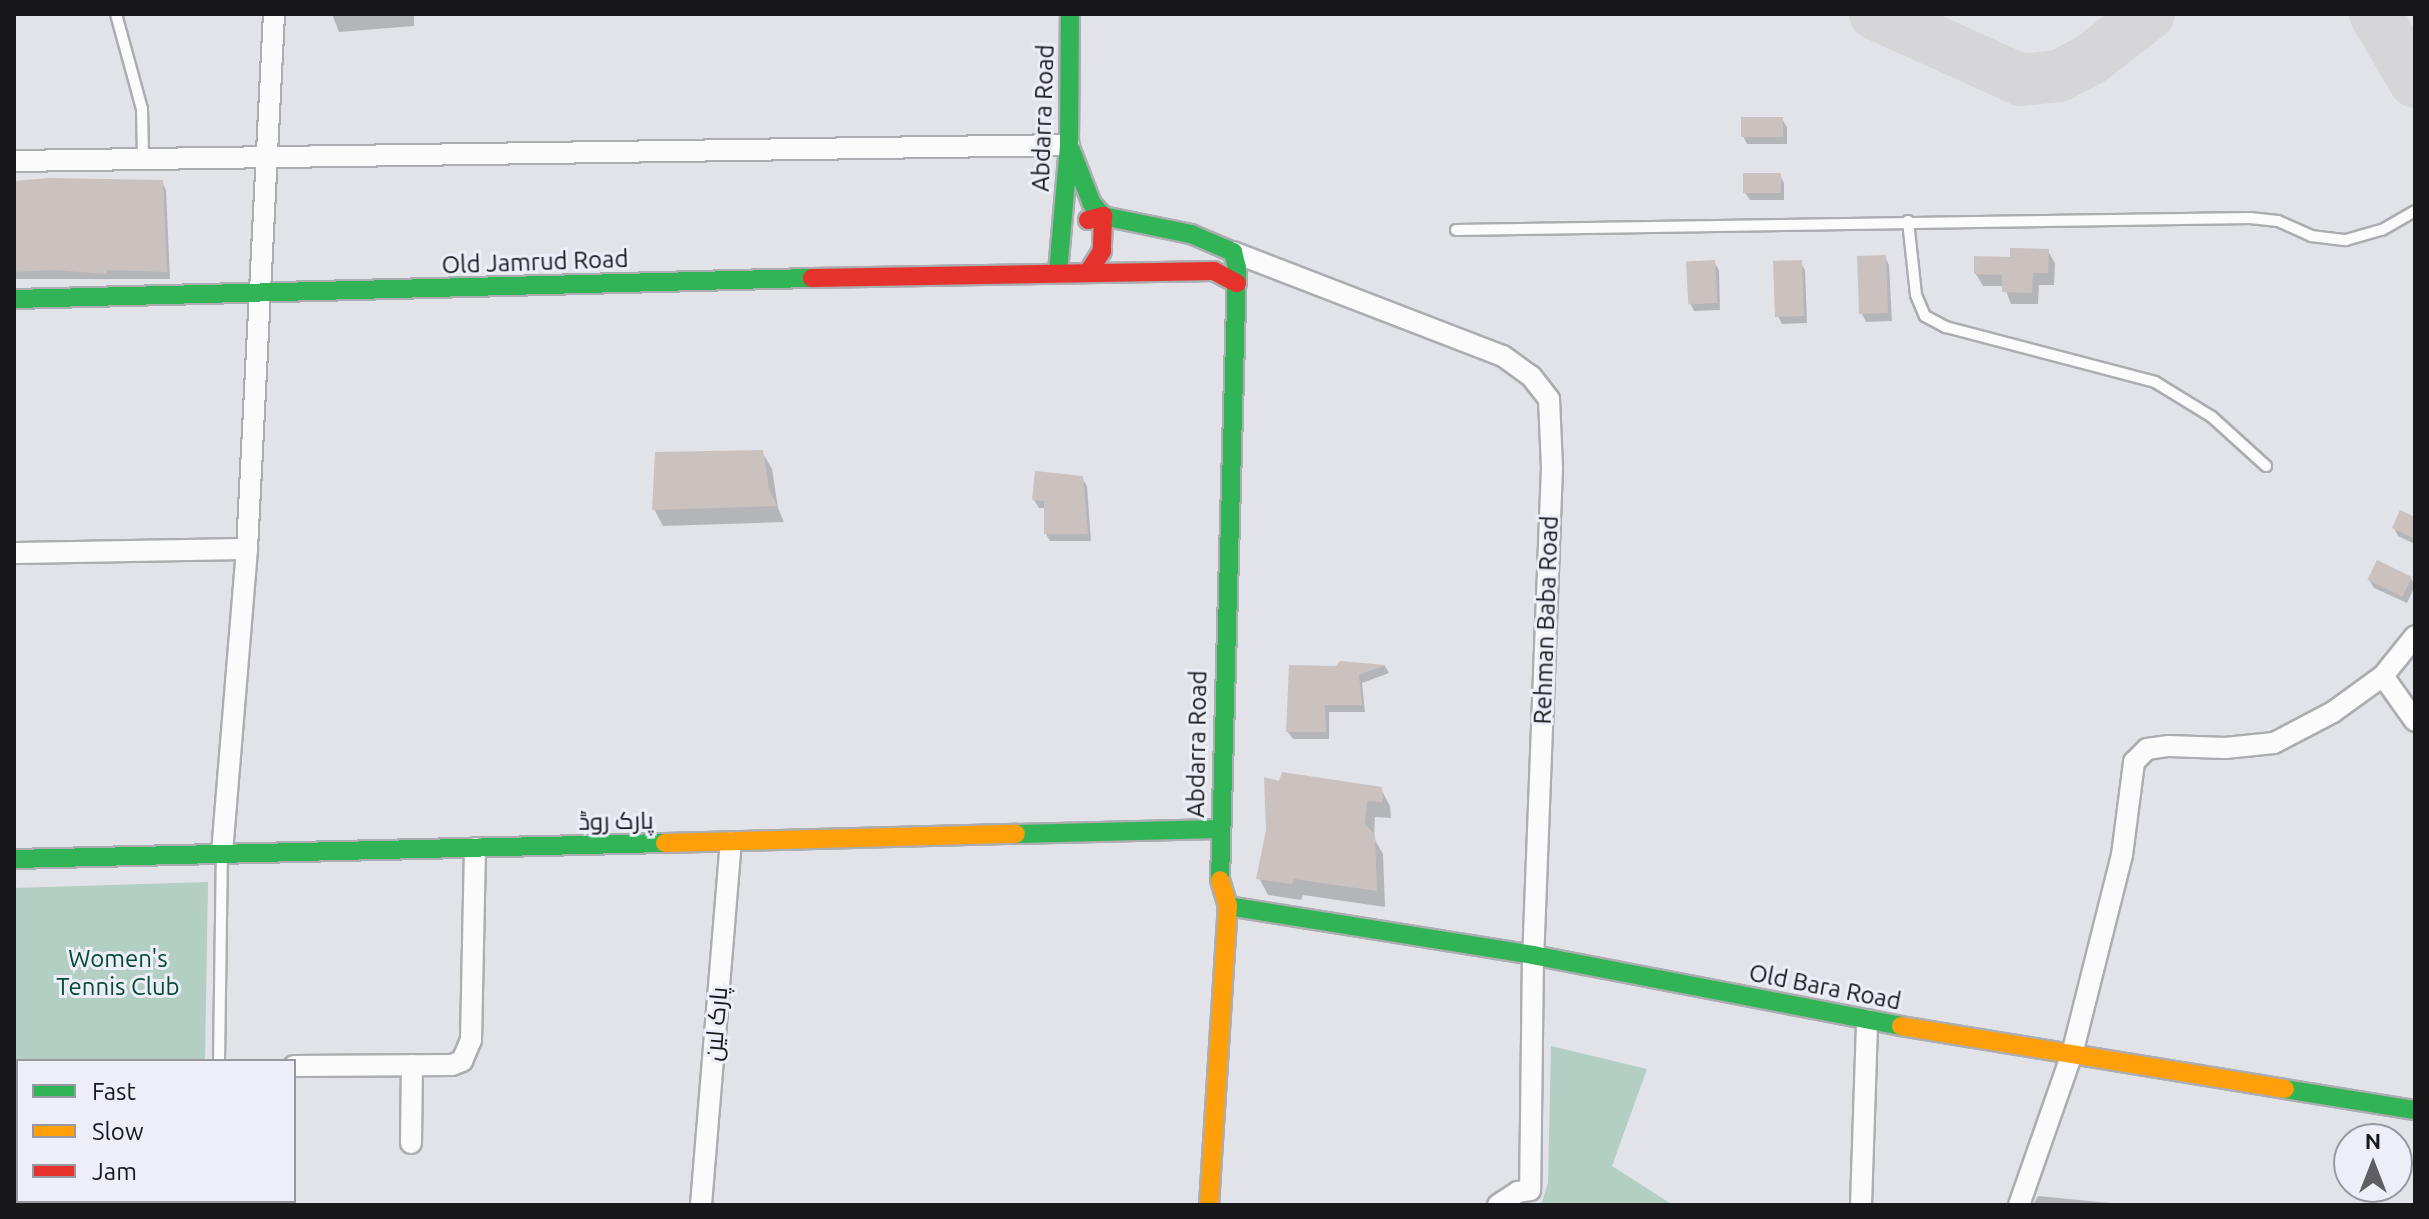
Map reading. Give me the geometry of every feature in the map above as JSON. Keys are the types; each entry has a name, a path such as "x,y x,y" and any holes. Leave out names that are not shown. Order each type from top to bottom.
{"street":[{"path":"222,853 247,549 274,14"},
{"name":"Abdarra Road","path":"1058,272 1069,145 1070,14"},
{"path":"14,161 1069,145 1092,204 1103,216 1143,227 1191,234 1233,252 1237,283"},
{"path":"1061,241 1079,224 1103,216"},
{"path":"1089,271 1102,251 1103,216"},
{"name":"Rehman Baba Road","path":"1233,252 1503,356 1531,376 1549,399 1552,467 1533,955 1530,1190 1518,1192 1498,1205"},
{"name":"Old Jamrud Road","path":"14,299 1089,271 1214,271 1237,283"},
{"name":"Abdarra Road","path":"1209,1205 1228,906 1220,879 1219,829 1237,283"},
{"path":"14,553 247,549"},
{"path":"2019,1205 2072,1054 2122,855 2134,762 2147,749 2274,743 2333,712 2383,676 2415,636"},
{"path":"2383,676 2415,721"},
{"name":"پارک روڈ","path":"14,859 1219,829"},
{"name":"پارک لین","path":"701,1205 731,842"},
{"path":"296,1066 452,1065 468,1054 475,848"},
{"name":"Old Bara Road","path":"1228,906 1533,955 1867,1020 2415,1110"},
{"path":"1861,1205 1867,1020"},
{"path":"411,1143 412,1065"}],"lane":[{"path":"116,14 142,109 143,157"},
{"path":"1456,230 2250,218 2278,221 2311,236 2346,240 2382,230 2415,211"},
{"path":"1908,221 1916,295 1925,316 1946,327 2155,382 2212,417 2266,466"},
{"path":"219,1059 222,853"}],"green space":[{"name":"Women's Tennis Club","path":"208,882 205,1059 16,1059 14,1089 14,888"},
{"path":"1551,1046 1647,1069 1612,1166 1673,1205 1541,1205 1548,1183"}],"building":[{"path":"1741,117 1783,117 1783,137 1741,137"},
{"path":"1743,173 1781,173 1781,193 1743,193"},
{"path":"50,178 163,180 167,272 14,272 14,181"},
{"path":"2010,248 2049,249 2048,273 2033,273 2032,293 2002,292 2002,275 1974,274 1974,256 2010,257"},
{"path":"1886,255 1888,313 1859,314 1857,256"},
{"path":"1715,260 1717,303 1688,304 1686,262"},
{"path":"1802,260 1804,316 1775,317 1773,261"},
{"path":"763,450 769,489 777,506 652,510 655,452"},
{"path":"1035,471 1083,476 1088,534 1044,534 1044,501 1032,500"},
{"path":"2400,510 2415,517 2415,539 2392,528"},
{"path":"2377,560 2412,577 2402,597 2367,580"},
{"path":"1340,661 1386,665 1359,675 1362,705 1325,705 1326,732 1286,732 1289,665 1336,666"},
{"path":"1282,772 1382,787 1383,802 1367,801 1365,824 1375,835 1377,891 1294,879 1292,884 1256,879 1266,830 1264,777 1279,781"}],"taxiway":[{"path":"1875,14 2021,80 2059,76 2091,59 2149,14"},
{"path":"2375,14 2415,82"}],"traffic: fast":[{"path":"1058,272 1069,145 1070,14"},
{"path":"1069,145 1092,204 1103,216 1191,234 1233,252 1237,268 1220,880"},
{"path":"14,299 812,278"},
{"path":"1016,834 1219,829"},
{"path":"14,859 665,843"},
{"path":"1228,906 1533,955 1901,1026"},
{"path":"2285,1089 2415,1110"}],"traffic: slow":[{"path":"665,843 1016,834"},
{"path":"1209,1205 1228,906 1220,880"},
{"path":"1901,1026 2285,1089"}],"traffic: jam":[{"path":"1088,220 1103,216 1102,251 1089,271"},
{"path":"812,278 1214,271 1237,283"}]}
